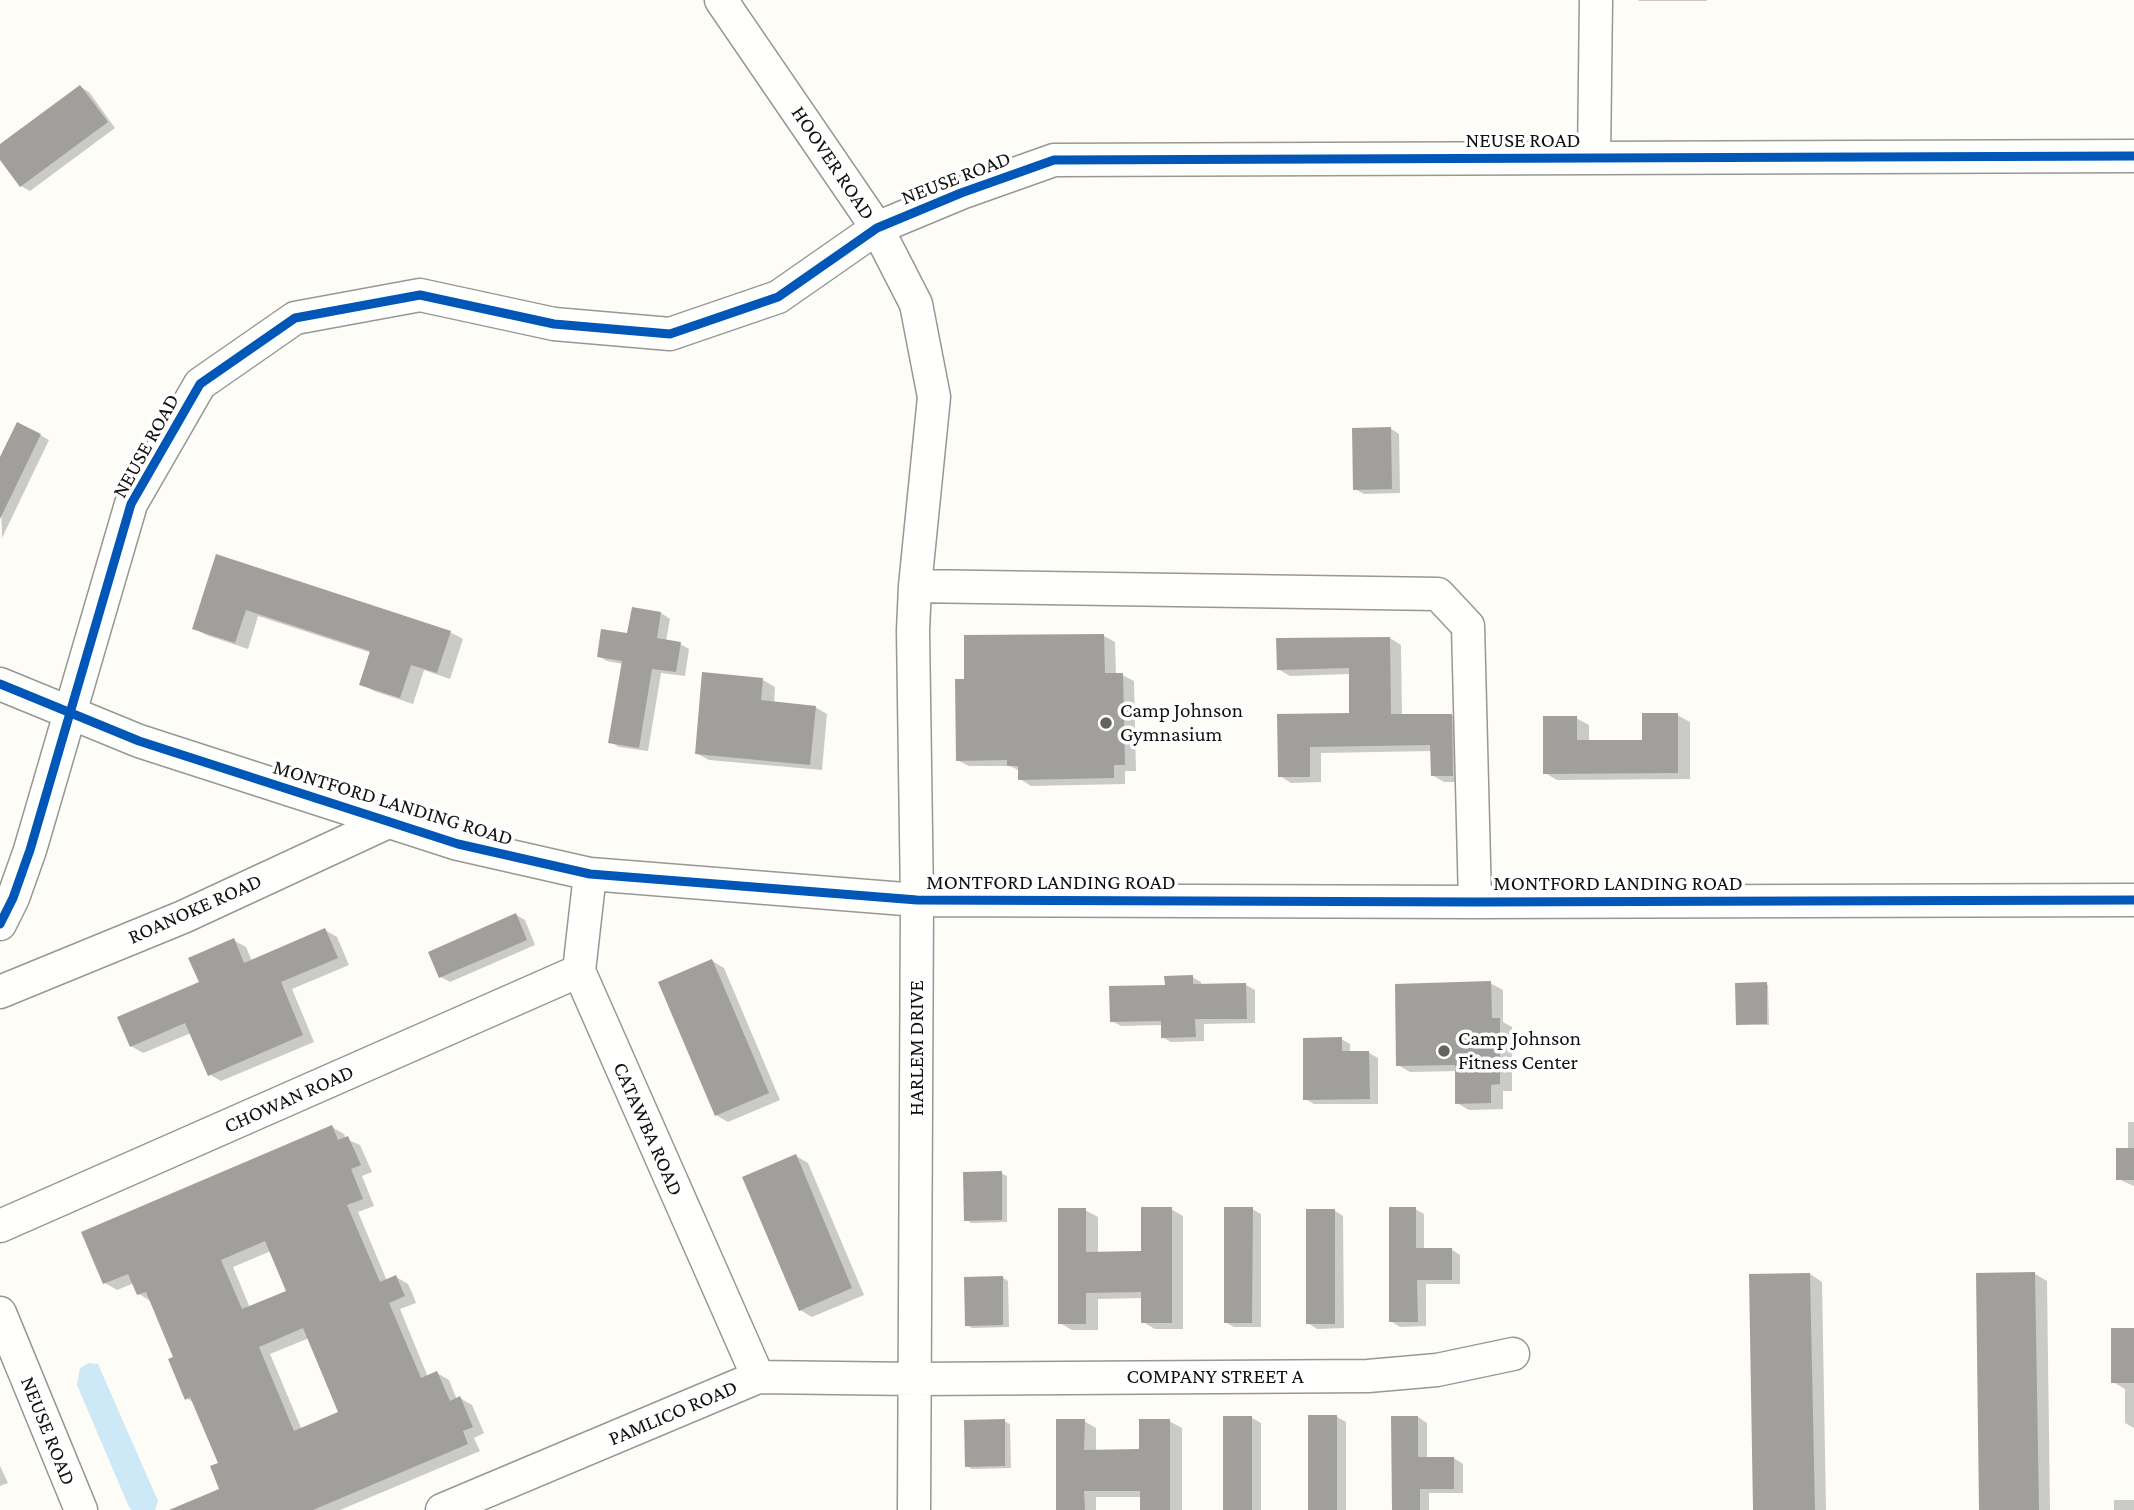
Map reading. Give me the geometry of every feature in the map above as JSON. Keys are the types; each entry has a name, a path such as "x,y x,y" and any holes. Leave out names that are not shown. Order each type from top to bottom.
{"street":[{"name":"HOOVER ROAD","path":"721,0 877,228 916,304 934,397 915,586"},
{"path":"1594,158 1596,0"},
{"name":"NEUSE ROAD","path":"0,924 26,862 131,504 200,384 295,318 420,295 554,324 670,334 778,297 877,228 961,193 1054,160 2134,156"},
{"path":"915,586 1438,594 1468,626 1475,902"},
{"name":"HARLEM DRIVE","path":"914,1510 917,900 913,631 915,586"},
{"name":"MONTFORD LANDING ROAD","path":"0,684 139,741 458,844 590,874 917,900 2134,900"},
{"name":"ROANOKE ROAD","path":"0,992 183,917 388,821"},
{"path":"579,971 590,874"},
{"name":"CHOWAN ROAD","path":"0,1226 579,971"},
{"name":"CATAWBA ROAD","path":"579,971 758,1377"},
{"name":"NEUSE ROAD","path":"0,1313 81,1510"},
{"name":"COMPANY STREET A","path":"915,1379 1368,1376 1437,1370 1513,1354"},
{"name":"PAMLICO ROAD","path":"442,1510 758,1377 915,1379"}],"water":[{"path":"89,1363 98,1364 158,1501 155,1510 132,1510 129,1507 77,1385 80,1368"}],"building":[{"path":"80,85 108,122 20,187 0,160 0,144"},
{"path":"17,422 41,434 0,519 0,457"},
{"path":"1391,427 1392,489 1353,490 1352,428"},
{"path":"216,554 451,631 437,673 411,665 400,698 359,685 370,651 246,610 235,643 192,629"},
{"path":"632,607 661,612 657,638 681,642 676,672 652,669 639,748 608,743 622,661 597,657 601,629 627,633"},
{"path":"1104,634 1105,673 1123,673 1125,765 1114,765 1114,778 1018,780 1018,766 1007,766 1007,760 956,761 955,679 964,679 964,635"},
{"path":"1390,637 1391,714 1452,714 1453,776 1431,776 1430,745 1310,747 1310,777 1278,777 1277,714 1349,713 1349,668 1277,670 1276,638"},
{"path":"702,672 763,678 761,700 816,706 810,765 695,754"},
{"path":"1642,713 1678,713 1678,773 1543,774 1543,716 1577,716 1577,740 1642,740"},
{"path":"516,913 527,940 439,978 428,952"},
{"path":"325,928 338,958 281,982 303,1035 208,1076 185,1023 130,1047 117,1017 199,982 188,958 234,938 244,963"},
{"path":"712,959 769,1093 715,1116 658,982"},
{"path":"1193,975 1193,984 1246,983 1247,1019 1195,1019 1196,1037 1161,1038 1161,1021 1110,1022 1109,986 1165,985 1164,976"},
{"name":"Camp Johnson Fitness Center","path":"1491,981 1492,1018 1500,1018 1500,1084 1491,1085 1491,1103 1455,1104 1455,1065 1396,1066 1395,984"},
{"path":"1767,982 1767,1024 1736,1025 1735,983"},
{"path":"1342,1037 1342,1051 1369,1051 1370,1099 1303,1100 1303,1038"},
{"path":"332,1125 338,1140 348,1136 361,1165 351,1169 363,1199 347,1205 380,1282 396,1275 405,1296 389,1303 421,1378 437,1371 450,1401 460,1396 473,1427 463,1431 468,1444 313,1510 169,1510 219,1489 210,1466 218,1463 190,1397 185,1400 168,1359 173,1357 146,1292 137,1295 128,1274 103,1284 81,1232","holes":["265,1241 286,1291 242,1309 221,1260","303,1328 338,1412 294,1431 259,1347"]},
{"path":"2116,1148 2134,1148 2134,1180 2116,1180"},
{"path":"796,1154 852,1288 799,1311 742,1177"},
{"path":"1002,1171 1002,1220 964,1221 963,1172"},
{"path":"1141,1207 1172,1207 1172,1323 1141,1323 1141,1292 1086,1293 1086,1324 1058,1324 1058,1208 1086,1208 1086,1252 1141,1251"},
{"path":"1224,1207 1253,1207 1252,1323 1224,1323"},
{"path":"1389,1207 1416,1207 1416,1248 1452,1248 1452,1280 1417,1280 1418,1322 1389,1322"},
{"path":"1306,1209 1335,1209 1335,1324 1306,1324"},
{"path":"2035,1272 2039,1510 1979,1510 1976,1273"},
{"path":"1810,1273 1815,1510 1753,1510 1749,1274"},
{"path":"1003,1276 1003,1325 965,1326 964,1277"},
{"path":"2111,1328 2134,1328 2134,1383 2111,1383"},
{"path":"1308,1415 1337,1415 1337,1510 1308,1510"},
{"path":"1223,1416 1252,1416 1252,1510 1223,1510"},
{"path":"1391,1416 1418,1416 1418,1457 1454,1457 1454,1489 1420,1489 1420,1510 1392,1510"},
{"path":"1005,1419 1005,1466 965,1467 964,1420"},
{"path":"1056,1419 1085,1419 1084,1450 1139,1449 1139,1419 1170,1419 1170,1510 1140,1510 1140,1491 1084,1491 1085,1510 1056,1510"}],"cycle path":[{"path":"0,924 13,898 30,850 131,504 200,384 295,318 420,295 554,324 670,334 778,297 877,228 961,193 1054,160 2134,156"},
{"path":"0,684 139,741 458,844 590,874 917,900 2134,900"}],"place":[{"name":"Camp Johnson Gymnasium","path":"1106,723"},
{"name":"Camp Johnson Fitness Center","path":"1444,1051"}]}
